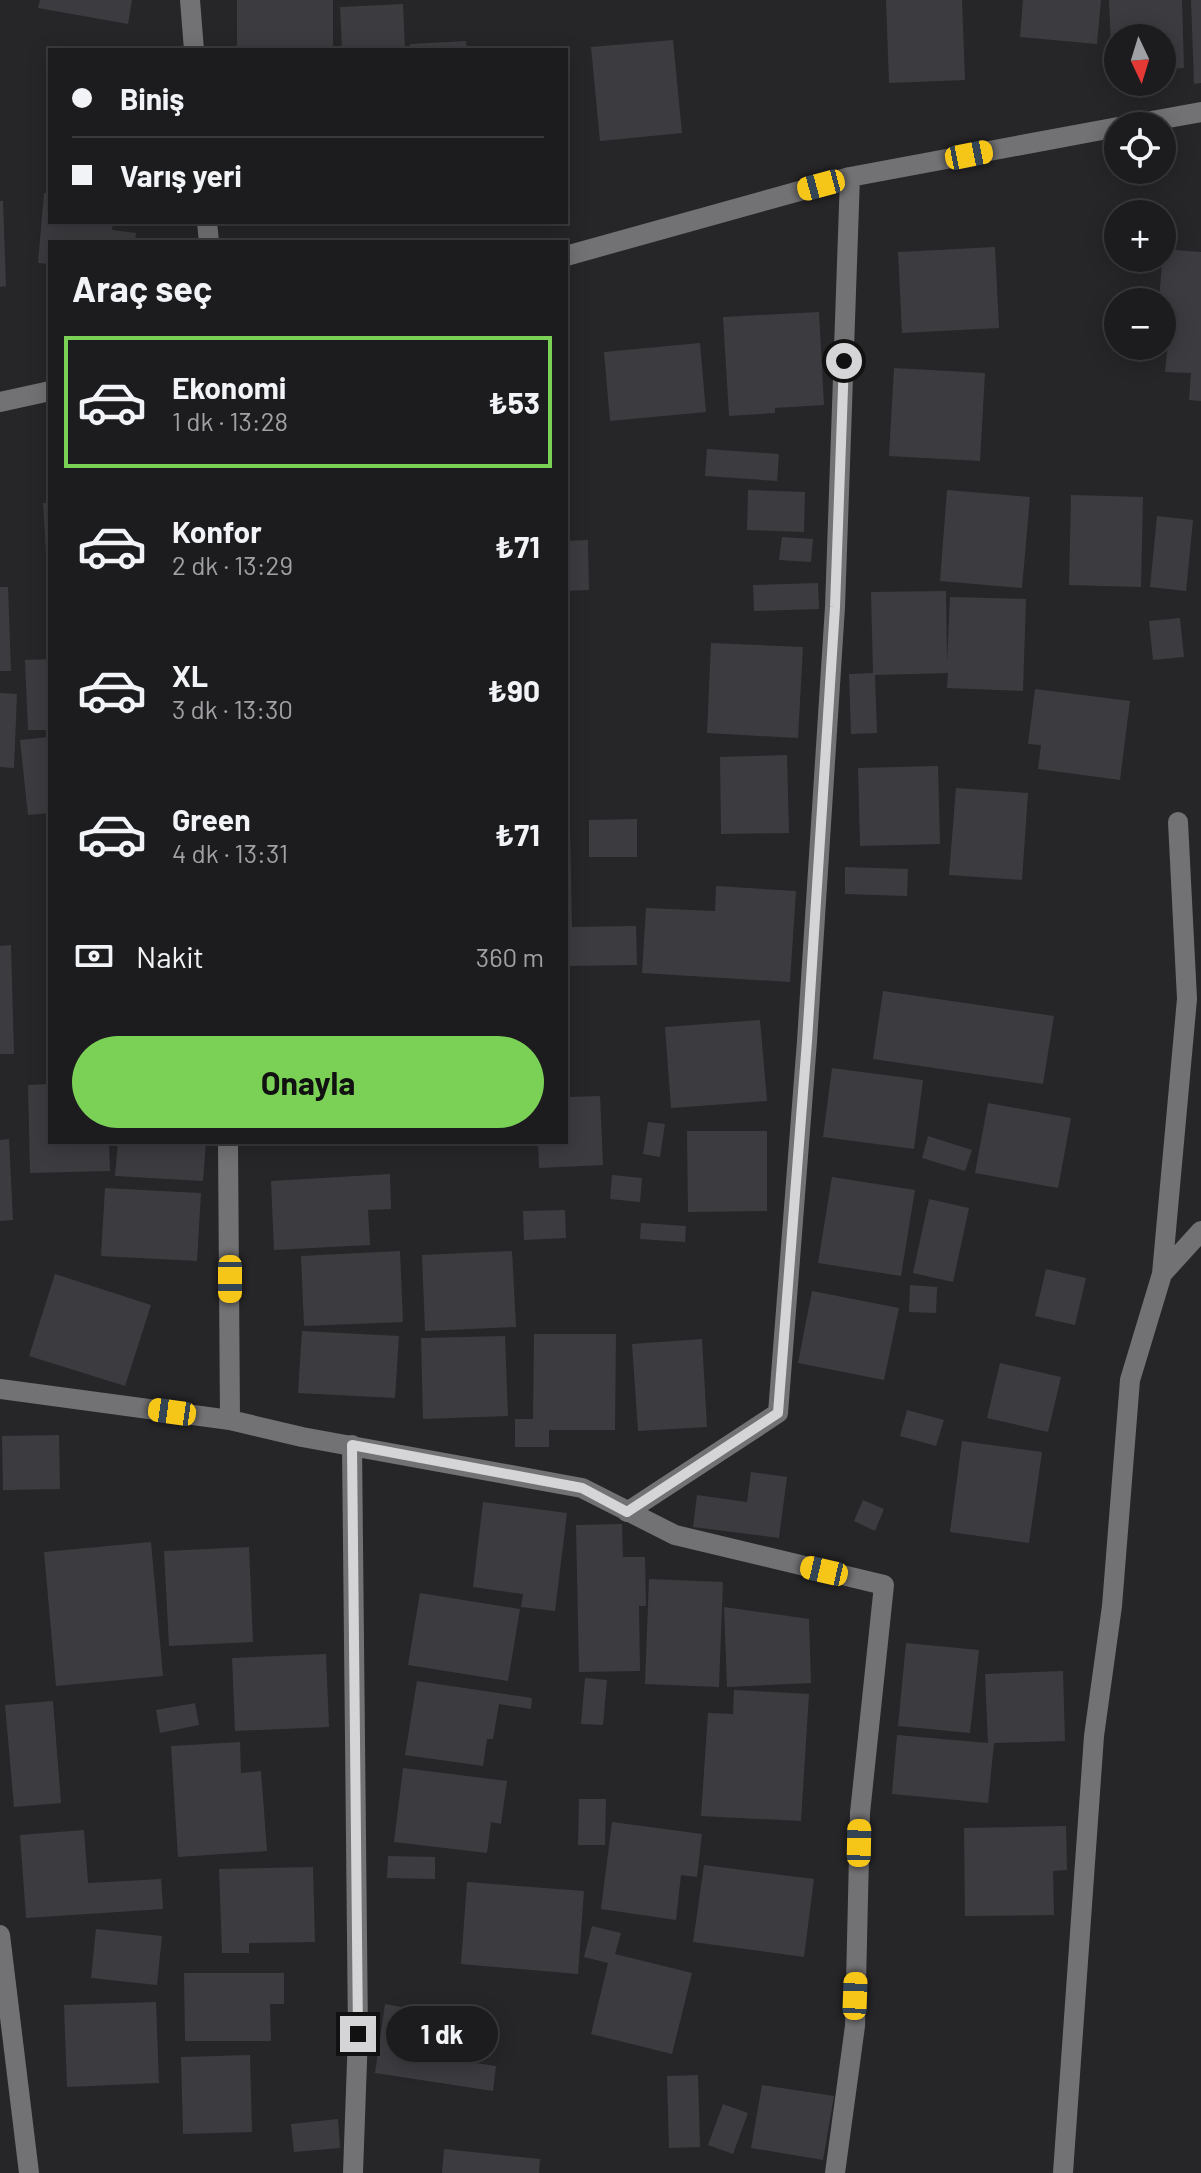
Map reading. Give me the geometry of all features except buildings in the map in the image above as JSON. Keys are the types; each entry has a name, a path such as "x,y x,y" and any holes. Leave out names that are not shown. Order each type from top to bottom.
{"street":[{"path":"190,0 194,48"},
{"path":"1176,116 1201,112"},
{"path":"568,255 850,177 1104,129"},
{"path":"627,1512 778,1413 835,607 850,177"},
{"path":"0,402 48,391"},
{"path":"1063,2173 1094,1736 1112,1606 1130,1380 1162,1274 1187,999 1178,822"},
{"path":"228,1144 230,1420"},
{"path":"1162,1274 1201,1231"},
{"path":"0,1389 230,1420 582,1488 675,1535 884,1585 860,1813 855,2026 835,2173"},
{"path":"352,1445 358,2034 353,2173"},
{"path":"0,1935 29,2173"}],"route":[{"path":"358,2034 352,1445 582,1488 627,1512 778,1413 807,1041 835,607 844,361"}]}
